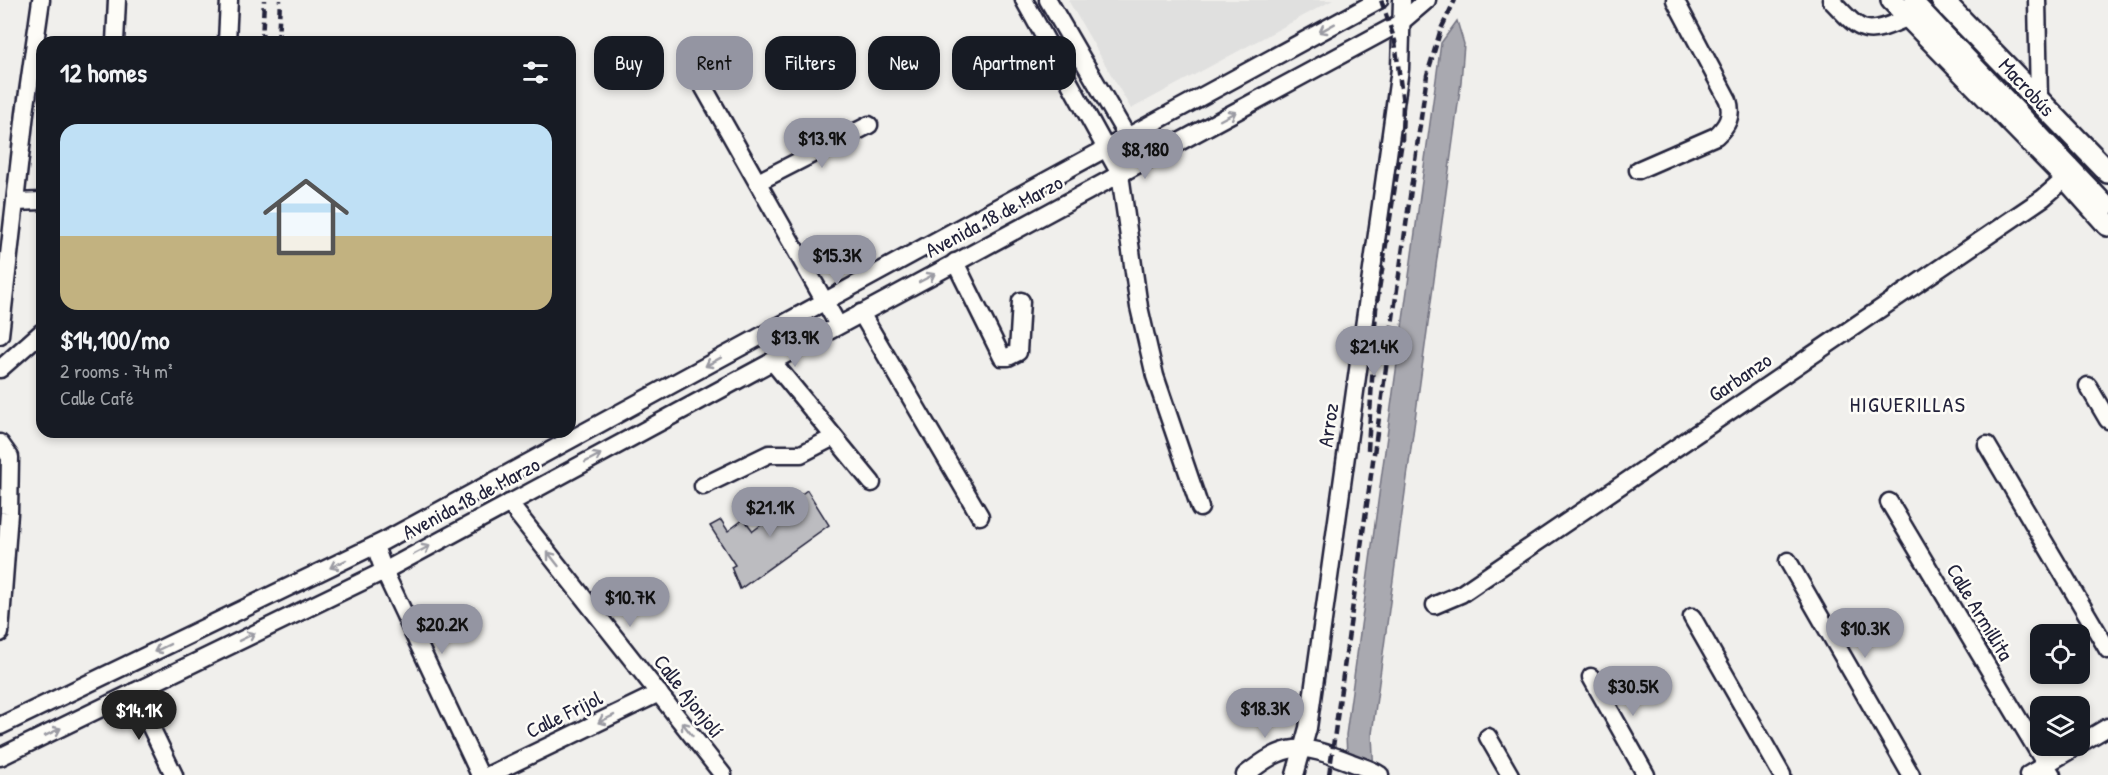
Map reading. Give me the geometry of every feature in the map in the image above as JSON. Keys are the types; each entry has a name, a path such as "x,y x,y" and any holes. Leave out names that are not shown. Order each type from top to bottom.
{"main road":[{"path":"1892,0 1911,9 2108,225"},
{"path":"1942,0 2108,172"}],"street":[{"path":"36,36 41,0"},
{"path":"115,36 117,0"},
{"path":"227,36 229,0"},
{"path":"1024,0 1120,174 1138,307 1149,353 1200,507"},
{"path":"1048,0 1142,162"},
{"name":"Avenida 18 de Marzo","path":"576,437 1378,0"},
{"name":"Arroz","path":"1294,775 1304,748 1308,728 1398,80 1402,0"},
{"name":"Avenida 18 de Marzo","path":"1,752 135,692 384,571 1400,23 1427,0"},
{"path":"1400,23 1438,0"},
{"path":"1638,170 1716,136 1726,128 1730,117 1731,109 1728,100 1675,0"},
{"path":"1831,0 1856,26 1863,28 1882,28 1911,9"},
{"name":"Macrobús","path":"1926,0 2108,192"},
{"path":"2037,0 2039,99"},
{"name":"Macrobús","path":"1911,9 2108,206"},
{"path":"0,335 36,39"},
{"path":"705,90 838,326"},
{"path":"758,182 869,126"},
{"name":"Garbanzo","path":"1435,605 1461,594 2043,198 2066,178"},
{"path":"15,202 36,201"},
{"path":"956,262 1002,357 1018,352 1021,301"},
{"path":"861,313 980,516"},
{"path":"0,369 36,337"},
{"path":"772,361 872,483"},
{"path":"2088,386 2108,420"},
{"path":"703,486 770,454 801,454 834,437"},
{"name":"Avenida 18 de Marzo","path":"0,726 375,546 574,438"},
{"path":"1987,445 2108,650"},
{"path":"0,633 9,513 3,452"},
{"name":"Calle Armillita","path":"1889,502 2049,769"},
{"name":"Calle Ajonjolí","path":"509,503 723,775"},
{"path":"375,546 384,571 480,775"},
{"path":"1788,561 1911,775"},
{"path":"1692,617 1782,775"},
{"path":"1591,677 1646,775"},
{"path":"135,692 174,775"},
{"name":"Calle Frijol","path":"489,775 659,693"},
{"path":"2090,738 2108,728"},
{"path":"1488,736 1510,775"},
{"path":"1245,775 1268,757 1284,750 1304,748 1336,756 1379,774"},
{"path":"2028,775 2049,769 2065,756"}],"shaded area":[{"path":"1068,0 1333,0 1131,109"},
{"path":"1457,21 1464,44 1461,82 1372,734 1374,775 1348,775 1346,735 1441,43"}],"building":[{"path":"807,490 829,525 740,589 731,567 735,565 710,526 721,520 728,531 744,519 753,531"}],"railway":[{"path":"262,36 264,0"},
{"path":"278,36 280,0"},
{"path":"1368,450 1376,309 1402,141 1403,104 1395,41 1381,0"},
{"path":"1329,775 1427,75 1441,29 1455,0"}],"district":[{"name":"HIGUERILLAS","path":"1908,404"}]}
